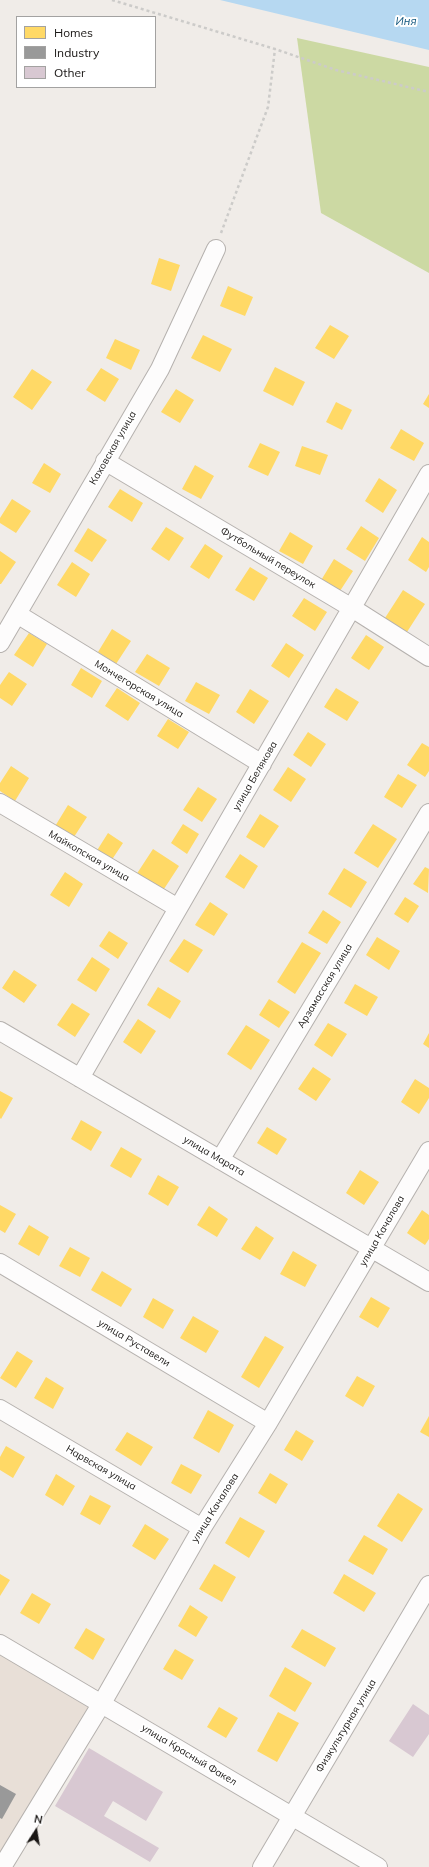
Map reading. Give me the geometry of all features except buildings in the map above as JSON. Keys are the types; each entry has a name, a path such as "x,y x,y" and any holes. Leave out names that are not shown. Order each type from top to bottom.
{"street":[{"name":"Каховская улица","path":"0,643 160,369 216,249"},
{"name":"Футбольный переулок","path":"105,461 352,608 429,657"},
{"name":"улица Белякова","path":"80,1078 429,474"},
{"name":"Мончегорская улица","path":"17,614 262,764"},
{"name":"Майкопская улица","path":"0,803 178,908"},
{"name":"Арзамасская улица","path":"220,1160 429,813"},
{"name":"улица Марата","path":"0,1031 429,1282"},
{"name":"улица Качалова","path":"2,1867 102,1704 202,1528 268,1423 429,1151"},
{"name":"улица Руставели","path":"0,1263 268,1423"},
{"name":"Нарвская улица","path":"0,1409 202,1528"},
{"name":"Физкультурная улица","path":"262,1867 429,1585"},
{"name":"улица Красный Факел","path":"0,1644 378,1867"}],"path":[{"path":"112,0 275,49 336,70 429,92"},
{"path":"216,249 268,107 275,49"}],"shaded area":[{"path":"0,1655 92,1706 0,1860"}],"green space":[{"path":"297,38 429,67 429,273 321,213"}],"water":[{"name":"Иня","path":"220,0 429,0 429,50"}]}
